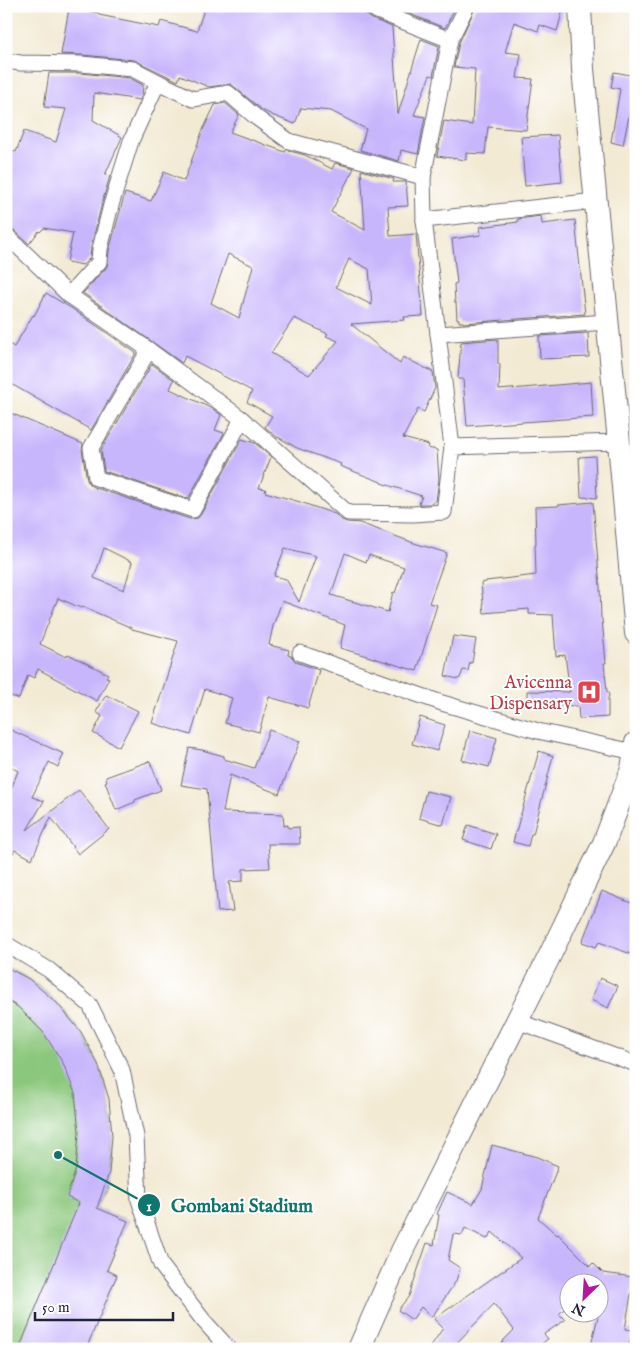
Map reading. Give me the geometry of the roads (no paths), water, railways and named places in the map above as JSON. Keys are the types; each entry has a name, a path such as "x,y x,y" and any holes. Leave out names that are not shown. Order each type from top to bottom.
{"main road":[{"path":"580,6 583,69 636,633"},
{"path":"359,1349 402,1251 604,843 632,769 635,747"}],"street":[{"path":"370,6 377,11 450,40"},
{"path":"6,235 69,295 149,350 242,419 348,513 413,514 444,512 452,447 424,220 423,177 450,40 466,6"},
{"path":"6,61 21,64 81,64 133,69 193,99 228,93 289,141 423,177"},
{"path":"69,295 99,262 100,249 111,204 131,141 158,82"},
{"path":"424,220 596,202"},
{"path":"438,334 607,322"},
{"path":"149,350 91,448 96,478 193,510 242,419"},
{"path":"452,447 619,442"},
{"path":"300,653 442,703 538,731 635,747"},
{"path":"6,944 50,970 90,1005 122,1070 136,1136 139,1200 161,1265 202,1320 228,1349"},
{"path":"517,1021 636,1064"}],"place":[{"name":"Avicenna Dispensary","path":"589,692"},
{"name":"Gombani Stadium","path":"58,1155"}]}
